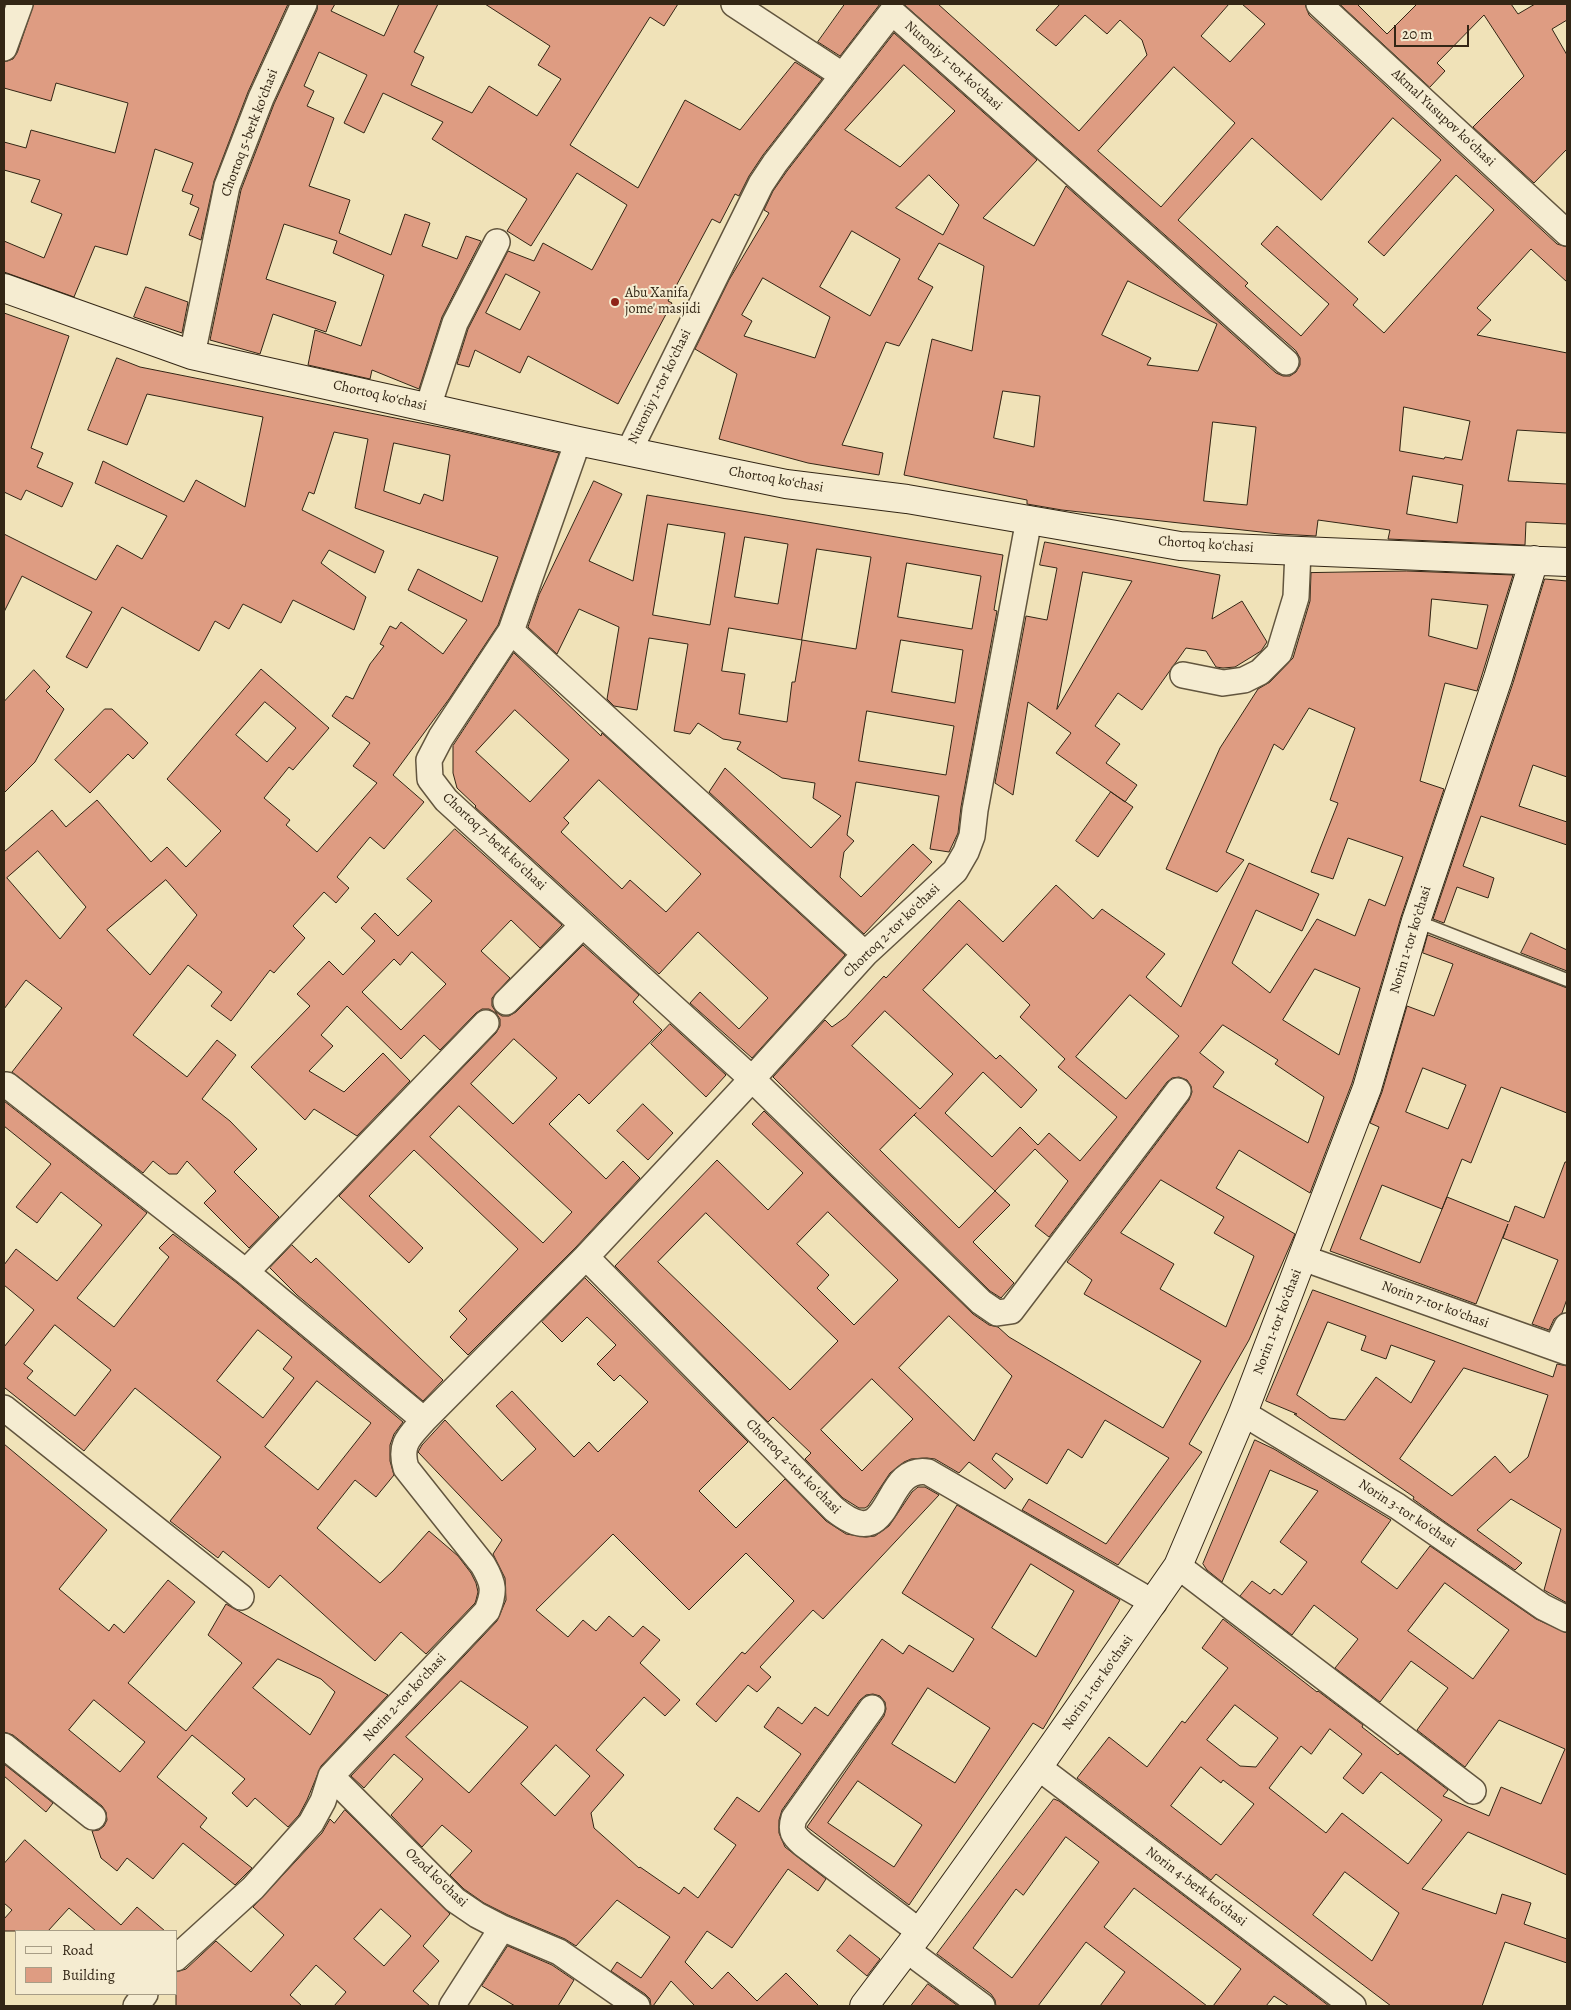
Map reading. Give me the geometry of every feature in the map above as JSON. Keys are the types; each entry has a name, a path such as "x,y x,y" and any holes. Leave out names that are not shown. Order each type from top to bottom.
{"main road":[{"name":"Chortoq koʻchasi","path":"4,288 192,355 578,441 786,484 907,499 1180,546 1567,562"},
{"name":"Norin 1-tor koʻchasi","path":"864,2006 914,1941 1154,1603 1178,1566 1243,1413 1367,1088 1416,921 1498,678 1534,560"}],"street":[{"path":"4,48 20,4"},
{"name":"Chortoq 5-berk koʻchasi","path":"192,355 227,186 261,98 304,4"},
{"path":"734,4 842,75"},
{"name":"Akmal Yusupov koʻchasi","path":"1319,4 1567,233"},
{"name":"Nuroniy 1-tor koʻchasi","path":"629,451 761,184 842,75 895,8 1286,362"},
{"path":"428,407 455,323 497,242"},
{"name":"Chortoq 7-berk koʻchasi","path":"578,441 510,631 441,737 429,760 430,779 446,800 752,1079 981,1302 997,1313 1011,1311 1178,1091"},
{"name":"Chortoq 2-tor koʻchasi","path":"424,1420 586,1257 752,1079 865,954 955,871 966,852 972,836 975,810 1029,519"},
{"path":"1183,676 1223,683 1244,680 1260,672 1280,652 1296,597 1298,551"},
{"path":"510,631 865,954"},
{"path":"506,1002 583,925"},
{"path":"246,1272 486,1023"},
{"path":"4,1085 7,1085 246,1272 424,1420"},
{"name":"Chortoq 2-tor koʻchasi","path":"586,1257 846,1520 866,1525 875,1520 910,1473 918,1470 928,1472 1154,1603"},
{"name":"Norin 7-tor koʻchasi","path":"1303,1258 1564,1342"},
{"path":"4,1408 241,1597"},
{"name":"Norin 3-tor koʻchasi","path":"1243,1413 1397,1506 1543,1607 1567,1619"},
{"name":"Norin 2-tor koʻchasi","path":"178,1956 253,1888 311,1823 323,1801 331,1776 487,1611 493,1596 492,1581 483,1565 406,1468 403,1456 406,1441 424,1420"},
{"path":"1178,1566 1473,1791"},
{"path":"872,1708 794,1818 791,1826 793,1836 914,1941 982,2006"},
{"path":"4,1746 93,1817"},
{"name":"Norin 4-berk koʻchasi","path":"1038,1767 1353,2006"},
{"name":"Ozod koʻchasi","path":"331,1776 456,1900 502,1928 559,1952 637,2006"},
{"path":"452,2006 502,1928"},
{"path":"136,2006 144,1995"}],"lane":[{"path":"1416,921 1567,980"}],"building":[{"path":"34,4 288,4 248,92 214,181 201,240 189,235 199,208 190,204 193,195 182,191 193,163 155,149 127,255 95,246 74,297 4,272 4,241 44,258 62,214 31,202 40,180 4,170 4,142 26,148 31,130 115,153 128,103 56,83 51,101 4,88 4,62 13,59 17,53"},
{"path":"318,4 335,4 331,11 384,36 399,4 438,4 414,52 424,57 411,85 472,113 489,86 537,116 561,79 538,65 550,46 485,4 678,4 664,26 650,17 570,145 638,188 685,100 740,130 795,62 822,79 763,155 739,196 735,194 720,223 712,219 668,301 672,303 618,404 528,356 520,373 475,350 469,367 457,364 468,329 508,251 534,261 543,243 592,270 627,205 577,173 531,246 507,231 527,199 432,139 443,122 383,93 364,133 344,123 367,75 319,52 304,86 314,91 307,106 334,118 309,186 350,200 339,233 391,255 405,214 430,223 422,246 457,259 466,236 481,241 442,317 419,389 372,370 370,379 308,365 315,330 361,346 384,275 333,253 337,241 284,224 266,279 336,302 326,332 273,314 260,354 210,340 241,190 274,104 317,10","holes":["506,274 540,292 520,330 486,313"]},
{"path":"845,4 880,4 840,56 818,42"},
{"path":"904,4 938,4 1079,131 1147,55 1142,40 1120,20 1107,34 1085,15 1056,46 1036,30 1060,4 1229,4 1201,36 1230,62 1265,24 1242,4 1305,4 1309,15 1557,244 1567,247 1567,282 1531,249 1477,308 1491,320 1477,335 1567,353 1567,433 1517,430 1508,481 1567,484 1567,524 1526,522 1525,545 1388,539 1390,530 1318,520 1316,536 1279,534 1062,510 1027,504 1027,500 904,475 932,339 972,351 984,266 939,243 918,279 933,287 899,346 886,342 842,445 883,453 879,475 808,463 719,439 737,374 695,349 729,280 769,213 764,210 773,191 894,33 1037,160 983,218 1034,246 1066,186 1276,373 1290,376 1296,372 1300,365 1300,358 1296,351","holes":["904,65 955,111 900,167 845,130","1174,67 1235,123 1161,207 1098,151","1393,118 1441,160 1368,242 1384,256 1456,175 1494,210 1384,333 1353,305 1358,299 1277,226 1261,244 1329,304 1301,336 1245,286 1248,283 1178,220 1252,138 1321,200","929,175 959,205 943,235 896,208","852,231 900,259 870,316 820,287","763,278 830,317 815,358 744,336 752,321 742,315","1128,281 1217,324 1198,371 1147,365 1151,358 1102,335","1003,391 1040,396 1034,447 994,438","1404,407 1470,421 1462,460 1445,457 1444,459 1400,451","1213,422 1256,427 1247,505 1204,501","1413,476 1463,485 1457,523 1407,514"]},
{"path":"1340,4 1357,4 1387,34 1417,4 1511,4 1518,14 1535,4 1567,4 1567,20 1552,29 1567,55 1567,149 1534,183 1473,127 1524,76 1484,15 1437,63 1445,71 1430,87"},
{"path":"146,287 188,302 182,333 134,317"},
{"path":"4,313 69,336 31,448 43,453 37,467 73,483 62,507 26,490 21,500 4,492"},
{"path":"117,358 140,367 460,431 559,453 498,625 449,699 393,775 424,802 384,849 370,837 337,877 349,888 336,903 324,892 293,926 305,938 274,973 270,970 231,1021 211,1006 222,992 188,965 133,1035 187,1077 217,1040 236,1055 202,1099 230,1121 257,1149 234,1172 279,1217 249,1248 204,1203 216,1191 187,1161 177,1174 169,1174 153,1161 143,1173 12,1072 62,1008 26,980 4,1009 4,852 52,810 66,827 97,800 151,862 167,847 186,867 221,831 167,779 261,669 329,728 293,770 289,767 264,798 290,820 286,825 317,852 377,783 353,766 370,743 332,716 346,696 353,699 370,664 384,646 380,644 390,626 396,629 401,622 443,654 467,620 408,590 418,569 482,602 498,557 355,508 368,439 334,432 314,494 309,492 302,510 384,551 375,573 329,550 321,563 366,597 354,630 293,600 281,623 243,604 229,629 215,621 199,651 122,607 87,668 66,657 92,612 22,576 4,612 4,534 96,580 117,545 142,559 167,516 95,483 103,461 184,502 196,480 245,507 263,417 147,394 127,445 88,430","holes":["394,443 450,455 443,501 424,494 420,504 384,491","265,702 296,728 267,762 236,735","38,851 86,907 60,939 7,878","166,880 197,915 150,975 107,930"]},
{"path":"594,481 622,494 589,561 633,581 647,495 1003,555 994,610 997,611 961,807 958,833 949,852 930,849 939,796 856,782 847,835 854,841 844,852 840,877 861,897 913,844 932,862 864,934 709,792 725,768 811,848 841,816 813,798 815,783 782,778 737,749 741,742 723,739 698,723 690,734 674,731 688,644 649,638 637,710 614,706 607,699 619,627 579,609 557,654 528,627 539,595","holes":["668,524 725,533 710,625 653,615","745,537 788,544 778,604 735,597","817,549 871,557 856,649 802,640","907,563 981,576 972,629 898,617","729,628 802,640 795,682 792,682 787,722 739,714 745,674 722,671","901,640 963,650 955,703 892,692","867,711 954,726 946,775 859,761"]},
{"path":"1045,542 1220,575 1212,619 1242,601 1267,642 1261,651 1235,667 1223,668 1216,667 1206,651 1186,648 1142,710 1118,693 1095,726 1120,744 1106,763 1137,785 1125,802 1056,753 1071,733 1028,702 1013,795 995,783 1026,616 1047,620 1057,568 1040,565","holes":["1083,572 1132,581 1057,709"]},
{"path":"1407,571 1513,575 1477,691 1445,683 1420,781 1444,789 1401,917 1352,1083 1310,1193 1239,1150 1216,1188 1295,1234 1249,1340 1189,1444 1202,1452 1118,1565 1022,1510 1029,1499 1106,1544 1169,1458 1105,1420 1082,1458 1068,1449 1047,1484 996,1453 992,1459 1013,1479 1005,1489 969,1462 959,1473 935,1459 911,1459 890,1473 868,1506 859,1508 843,1498 805,1459 811,1453 773,1417 768,1422 615,1266 717,1160 768,1210 803,1173 752,1124 764,1111 973,1314 989,1325 998,1327 1009,1337 1163,1428 1201,1361 1084,1294 1092,1280 1067,1262 1189,1100 1192,1092 1187,1080 1179,1077 1172,1078 1167,1082 1049,1237 1035,1226 1068,1181 1035,1149 995,1191 1010,1205 973,1242 1014,1283 1001,1298 990,1291 773,1077 825,1020 832,1027 846,1017 884,976 886,978 959,900 1003,942 1056,885 1093,919 1102,909 1165,954 1146,977 1181,1007 1249,863 1319,894 1302,931 1256,910 1232,963 1270,993 1317,919 1355,936 1369,899 1385,906 1403,857 1348,838 1333,879 1311,872 1338,803 1330,800 1355,728 1309,708 1283,750 1274,744 1226,852 1244,860 1217,892 1166,869 1220,748 1258,689 1270,682 1293,658 1310,601 1311,573","holes":["1432,599 1488,605 1477,649 1429,636","967,944 1030,1005 1020,1017 1065,1059 1058,1067 1117,1117 1080,1161 1049,1133 1038,1145 1020,1127 992,1157 945,1113 983,1072 1021,1108 1037,1090 1000,1055 996,1059 923,990","1315,969 1360,988 1339,1055 1283,1020","1130,995 1179,1036 1126,1099 1076,1057","885,1011 953,1074 920,1109 852,1046","1223,1025 1278,1060 1275,1064 1324,1097 1308,1143 1213,1087 1224,1072 1200,1053","914,1115 995,1191 959,1228 880,1150","1161,1180 1224,1217 1214,1233 1254,1256 1226,1327 1160,1289 1174,1264 1121,1233","828,1212 898,1280 854,1325 817,1288 829,1275 797,1244","706,1213 838,1341 790,1390 658,1262","949,1316 1012,1376 974,1441 899,1368","872,1379 913,1419 862,1471 821,1430"]},
{"path":"1545,579 1567,581 1567,777 1533,765 1519,806 1567,822 1567,845 1481,816 1463,866 1494,878 1488,898 1457,887 1444,923 1433,919 1513,683"},
{"path":"514,653 601,736 602,733 845,955 752,1058 690,1003 700,992 739,1029 768,998 698,932 659,974 475,807 457,788 453,773 453,746","holes":["515,710 569,760 530,802 476,752","599,780 701,874 666,912 630,880 622,889 561,832 569,823 564,818"]},
{"path":"34,670 50,687 46,691 64,709 35,762 4,793 4,702"},
{"path":"105,709 112,709 148,743 133,759 128,754 90,793 55,760"},
{"path":"1111,792 1133,807 1098,857 1076,841"},
{"path":"455,829 562,925 540,948 511,920 481,951 510,978 492,998 492,1006 502,1016 509,1016 516,1012 583,945 639,995 633,1002 662,1030 589,1104 579,1094 549,1124 606,1179 623,1161 640,1178 576,1247 468,1355 450,1337 467,1319 459,1311 518,1249 414,1150 369,1196 423,1248 409,1263 339,1196 496,1033 500,1026 500,1019 496,1013 489,1009 482,1009 440,1050 424,1035 401,1059 347,1006 321,1035 333,1046 309,1071 344,1092 383,1053 410,1081 357,1136 314,1109 305,1120 251,1067 310,1006 297,994 329,961 343,975 375,941 361,928 375,913 398,936 432,901 407,879","holes":["412,952 446,984 401,1030 362,992 394,959 400,965","514,1039 557,1078 513,1124 471,1084","459,1106 572,1212 543,1243 430,1137"]},
{"path":"1531,933 1567,950 1567,971 1521,953"},
{"path":"1428,935 1567,988 1567,1113 1501,1087 1471,1163 1462,1159 1442,1209 1382,1185 1360,1239 1420,1263 1447,1197 1509,1222 1515,1206 1544,1218 1565,1162 1567,1162 1567,1299 1562,1313 1554,1319 1549,1330 1532,1324 1558,1260 1503,1238 1508,1224 1476,1304 1330,1251 1379,1127 1370,1123 1382,1092 1407,1006 1434,1016 1453,964 1423,953","holes":["1423,1068 1466,1085 1448,1129 1406,1112"]},
{"path":"670,1024 726,1075 706,1097 651,1044"},
{"path":"4,1101 147,1213 77,1298 114,1327 169,1257 159,1248 173,1234 237,1283 403,1422 394,1434 390,1445 390,1461 394,1475 376,1497 355,1480 317,1528 380,1583 429,1531 458,1556 476,1583 478,1592 476,1600 426,1654 401,1632 375,1661 280,1575 269,1588 223,1551 218,1558 170,1521 221,1457 135,1388 84,1451 5,1388 4,1390 4,1347 34,1310 4,1285 4,1265 16,1249 57,1281 102,1225 61,1192 37,1223 16,1207 51,1164 4,1126","holes":["55,1325 111,1370 75,1416 27,1378 33,1371 24,1364","258,1330 292,1357 283,1369 294,1378 263,1418 217,1381","317,1381 371,1423 318,1490 265,1447"]},
{"path":"643,1104 673,1133 648,1160 617,1131"},
{"path":"292,1245 311,1263 316,1258 443,1380 423,1401 297,1295 270,1268"},
{"path":"585,1278 748,1442 699,1491 736,1528 785,1479 826,1521 846,1534 866,1537 875,1536 889,1526 912,1492 918,1487 925,1487 939,1495 823,1619 813,1610 760,1667 771,1677 757,1692 748,1685 716,1722 696,1704 742,1652 745,1654 794,1601 746,1553 689,1610 613,1534 536,1610 568,1637 583,1620 596,1631 609,1616 633,1637 643,1626 660,1640 640,1663 680,1700 665,1716 644,1697 596,1750 624,1775 591,1813 594,1828 639,1868 679,1894 684,1887 698,1898 736,1845 714,1829 737,1797 759,1812 801,1754 764,1727 778,1707 802,1724 815,1707 828,1716 882,1639 903,1654 909,1645 953,1672 974,1639 902,1593 957,1505 1120,1600 1043,1729 1033,1723 909,1905 807,1827 884,1716 885,1702 880,1696 866,1695 860,1700 782,1810 779,1820 779,1833 785,1847 826,1879 818,1891 788,1869 732,1948 707,1931 685,1962 712,1989 728,1972 757,2001 786,1973 819,2006 695,2006 671,1981 653,2006 651,2006 650,1999 645,1994 611,1971 617,1962 641,1978 670,1937 617,1900 576,1946 565,1939 484,1903 464,1889 450,1875 472,1851 442,1825 422,1847 391,1815 423,1779 394,1754 364,1788 351,1776 497,1621 506,1600 505,1578 493,1554 502,1540 418,1452 422,1445 445,1420 502,1481 536,1449 496,1406 512,1391 574,1457 589,1442 598,1452 648,1402 620,1375 614,1381 597,1364 616,1345 587,1317 562,1342 542,1322","holes":["1031,1564 1074,1591 1036,1657 992,1628","461,1681 528,1727 469,1793 406,1737","928,1688 990,1728 955,1783 892,1744","556,1745 590,1776 555,1816 521,1784","858,1781 922,1825 894,1867 828,1823"]},
{"path":"1313,1290 1553,1377 1557,1364 1567,1366 1567,1603 1544,1590 1561,1529 1511,1499 1477,1530 1522,1563 1515,1570 1294,1414 1297,1414 1266,1401","holes":["1328,1322 1366,1336 1361,1350 1386,1359 1391,1345 1435,1361 1411,1403 1376,1377 1345,1420 1330,1418 1297,1395","1464,1368 1548,1395 1528,1457 1510,1473 1495,1456 1452,1496 1400,1459"]},
{"path":"1255,1440 1274,1449 1391,1520 1361,1562 1397,1589 1430,1546 1536,1619 1567,1633 1567,1875 1468,1832 1422,1889 1496,1914 1502,1894 1531,1903 1524,1924 1567,1939 1567,1963 1505,1942 1482,2006 1391,2006 1216,1874 1211,1880 1077,1778 1109,1737 1147,1767 1182,1721 1185,1723 1228,1668 1202,1648 1223,1619 1363,1725 1362,1727 1398,1755 1400,1753 1448,1790 1443,1796 1489,1816 1501,1787 1541,1804 1565,1749 1499,1720 1465,1767 1417,1730 1448,1688 1411,1661 1380,1702 1335,1668 1358,1639 1314,1605 1292,1635 1240,1596 1252,1581 1270,1594 1274,1589 1282,1595 1307,1562 1280,1542 1318,1491 1270,1470 1222,1582 1207,1570 1203,1564","holes":["1445,1583 1509,1630 1473,1679 1408,1631","1235,1705 1278,1738 1256,1767 1240,1766 1207,1740","1330,1729 1362,1754 1343,1778 1363,1794 1381,1772 1442,1820 1408,1864 1342,1813 1326,1833 1269,1788 1301,1746 1311,1754","1201,1767 1221,1783 1223,1780 1254,1804 1221,1845 1171,1806","1345,1872 1399,1913 1372,1961 1313,1915"]},
{"path":"4,1444 107,1530 59,1589 109,1631 114,1624 124,1633 168,1580 195,1602 128,1683 186,1731 242,1663 208,1635 226,1604 388,1695 321,1766 299,1815 288,1827 255,1798 247,1807 232,1793 245,1779 192,1735 157,1777 207,1818 200,1827 252,1868 235,1885 183,1843 153,1879 127,1858 117,1871 101,1858 92,1831 99,1830 107,1820 106,1812 102,1806 13,1735 4,1732","holes":["278,1659 321,1679 335,1692 310,1735 253,1688","94,1700 145,1742 120,1772 69,1730"]},
{"path":"4,1764 53,1803 46,1812 4,1776"},
{"path":"1054,1799 1329,2006 1289,2006 1274,1996 1266,2006 1213,2006 1241,1969 1134,1888 1104,1927 1207,2006 1100,2006 1125,1972 1086,1942 1038,2006 996,2006 991,1994 937,1954","holes":["1066,1837 1099,1862 1012,1978 973,1948 1016,1889 1023,1895"]},
{"path":"345,1810 450,1914 423,1946 439,1961 413,1991 430,2006 334,2006 346,1992 316,1965 290,1995 302,2006 176,2006 178,1971 186,1969 216,1941 251,1972 284,1935 253,1907 322,1833 330,1819 334,1823","holes":["381,1909 411,1936 384,1966 354,1939"]},
{"path":"25,1840 121,1925 137,1907 164,1930 95,1930 69,1908 49,1930 4,1931 4,1919 12,1910 4,1903 4,1864"},
{"path":"850,1935 880,1959 867,1976 837,1951"},
{"path":"508,1946 552,1965 574,1980 558,2006 515,2006 482,1986"},
{"path":"928,1984 958,2006 911,2006"}],"place":[{"name":"Abu Xanifa jome' masjidi","path":"615,302"}]}
